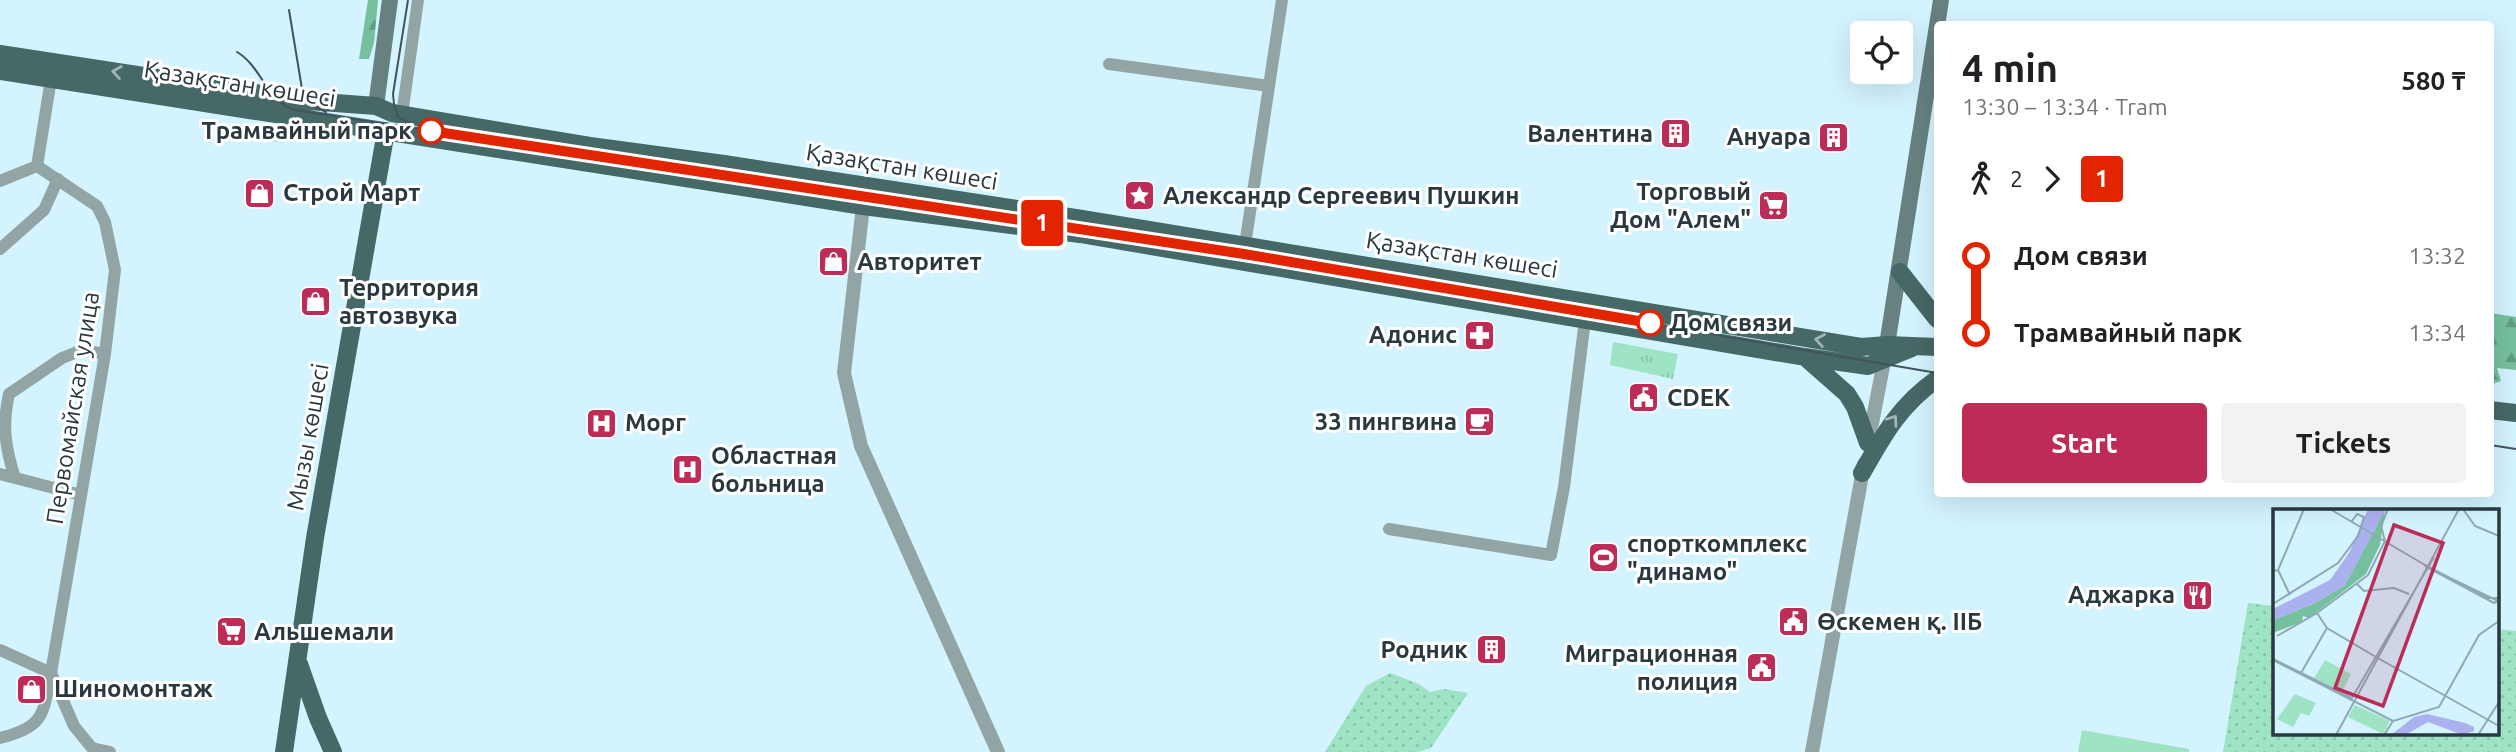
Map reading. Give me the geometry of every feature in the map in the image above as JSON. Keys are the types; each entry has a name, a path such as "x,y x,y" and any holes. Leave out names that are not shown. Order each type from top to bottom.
{"main road":[{"path":"386,131 376,106 390,0"},
{"path":"1938,21 1941,0"},
{"path":"1886,353 1934,47"},
{"name":"Қазақстан көшесі","path":"0,54 63,63 354,126 418,136 865,186 1243,254 1350,281 1805,357 1868,366 1886,353"},
{"path":"51,79 63,63"},
{"name":"Қазақстан көшесі","path":"0,71 51,79 211,95 376,106 402,115 588,154 863,206 1243,254 1354,263 1886,353 1929,346"},
{"path":"354,126 373,144 380,162 393,148 418,136"},
{"name":"Мызы көшесі","path":"284,752 315,538 386,131"},
{"path":"863,206 865,186"},
{"path":"1350,281 1354,263"},
{"path":"1901,266 1934,315"},
{"path":"1805,357 1847,394 1855,407 1868,443"},
{"path":"1863,473 1891,423 1907,403 1934,381"},
{"path":"2494,410 2516,413"},
{"path":"298,660 333,752"}],"street":[{"path":"402,115 418,0"},
{"path":"1243,254 1282,0"},
{"path":"1109,64 1269,86"},
{"path":"0,181 37,166 51,79"},
{"name":"Первомайская улица","path":"0,738 24,732 43,713 106,354 115,270 105,222 97,206 37,166"},
{"path":"0,249 44,211 58,179"},
{"path":"863,206 844,373 861,446 998,752"},
{"path":"1389,529 1551,555 1564,487 1588,301"},
{"path":"15,478 6,451 5,415 9,394 62,358 82,350 106,354"},
{"path":"1812,752 1886,353"},
{"path":"0,474 81,495"},
{"path":"0,650 51,673 74,726 92,748 110,752"}],"green space":[{"path":"368,0 378,0 374,43 369,59 359,59"},
{"path":"237,124 290,132 283,143 234,135"},
{"path":"2494,314 2516,317 2516,370 2497,368 2501,381 2494,384"},
{"path":"1613,342 1678,354 1673,379 1610,365"},
{"path":"2248,603 2273,606 2273,734 2498,734 2498,629 2516,631 2516,752 2223,752"},
{"path":"1390,673 1419,684 1430,692 1444,689 1468,693 1431,748 1418,752 1325,752 1366,686"},
{"path":"2082,730 2189,749 2189,752 2078,752"}],"tram line":[{"path":"408,0 393,94 398,117 411,124"},
{"path":"289,10 302,89 312,105 326,112"},
{"path":"237,52 252,66 277,99 294,110 1244,254 1934,372"},
{"name":"1","path":"431,131 1080,228 1650,323"},
{"path":"2494,446 2516,449"}],"place":[{"name":"Трамвайный парк","path":"431,131"},
{"name":"Валентина","path":"1676,134"},
{"name":"Ануара","path":"1834,137"},
{"name":"Строй Март","path":"260,193"},
{"name":"Александр Сергеевич Пушкин","path":"1140,196"},
{"name":"Торговый Дом \"Алем\"","path":"1774,206"},
{"name":"Авторитет","path":"834,262"},
{"name":"Территория автозвука","path":"316,302"},
{"name":"Дом связи","path":"1650,323"},
{"name":"Адонис","path":"1480,335"},
{"name":"CDEK","path":"1644,398"},
{"name":"33 пингвина","path":"1480,422"},
{"name":"Морг","path":"602,423"},
{"name":"Областная больница","path":"688,470"},
{"name":"спорткомплекс \"динамо\"","path":"1604,558"},
{"name":"Аджарка","path":"2198,595"},
{"name":"Өскемен қ. ІІБ","path":"1794,622"},
{"name":"Альшемали","path":"231,632"},
{"name":"Родник","path":"1491,650"},
{"name":"Миграционная полиция","path":"1761,668"},
{"name":"Шиномонтаж","path":"31,689"}]}
